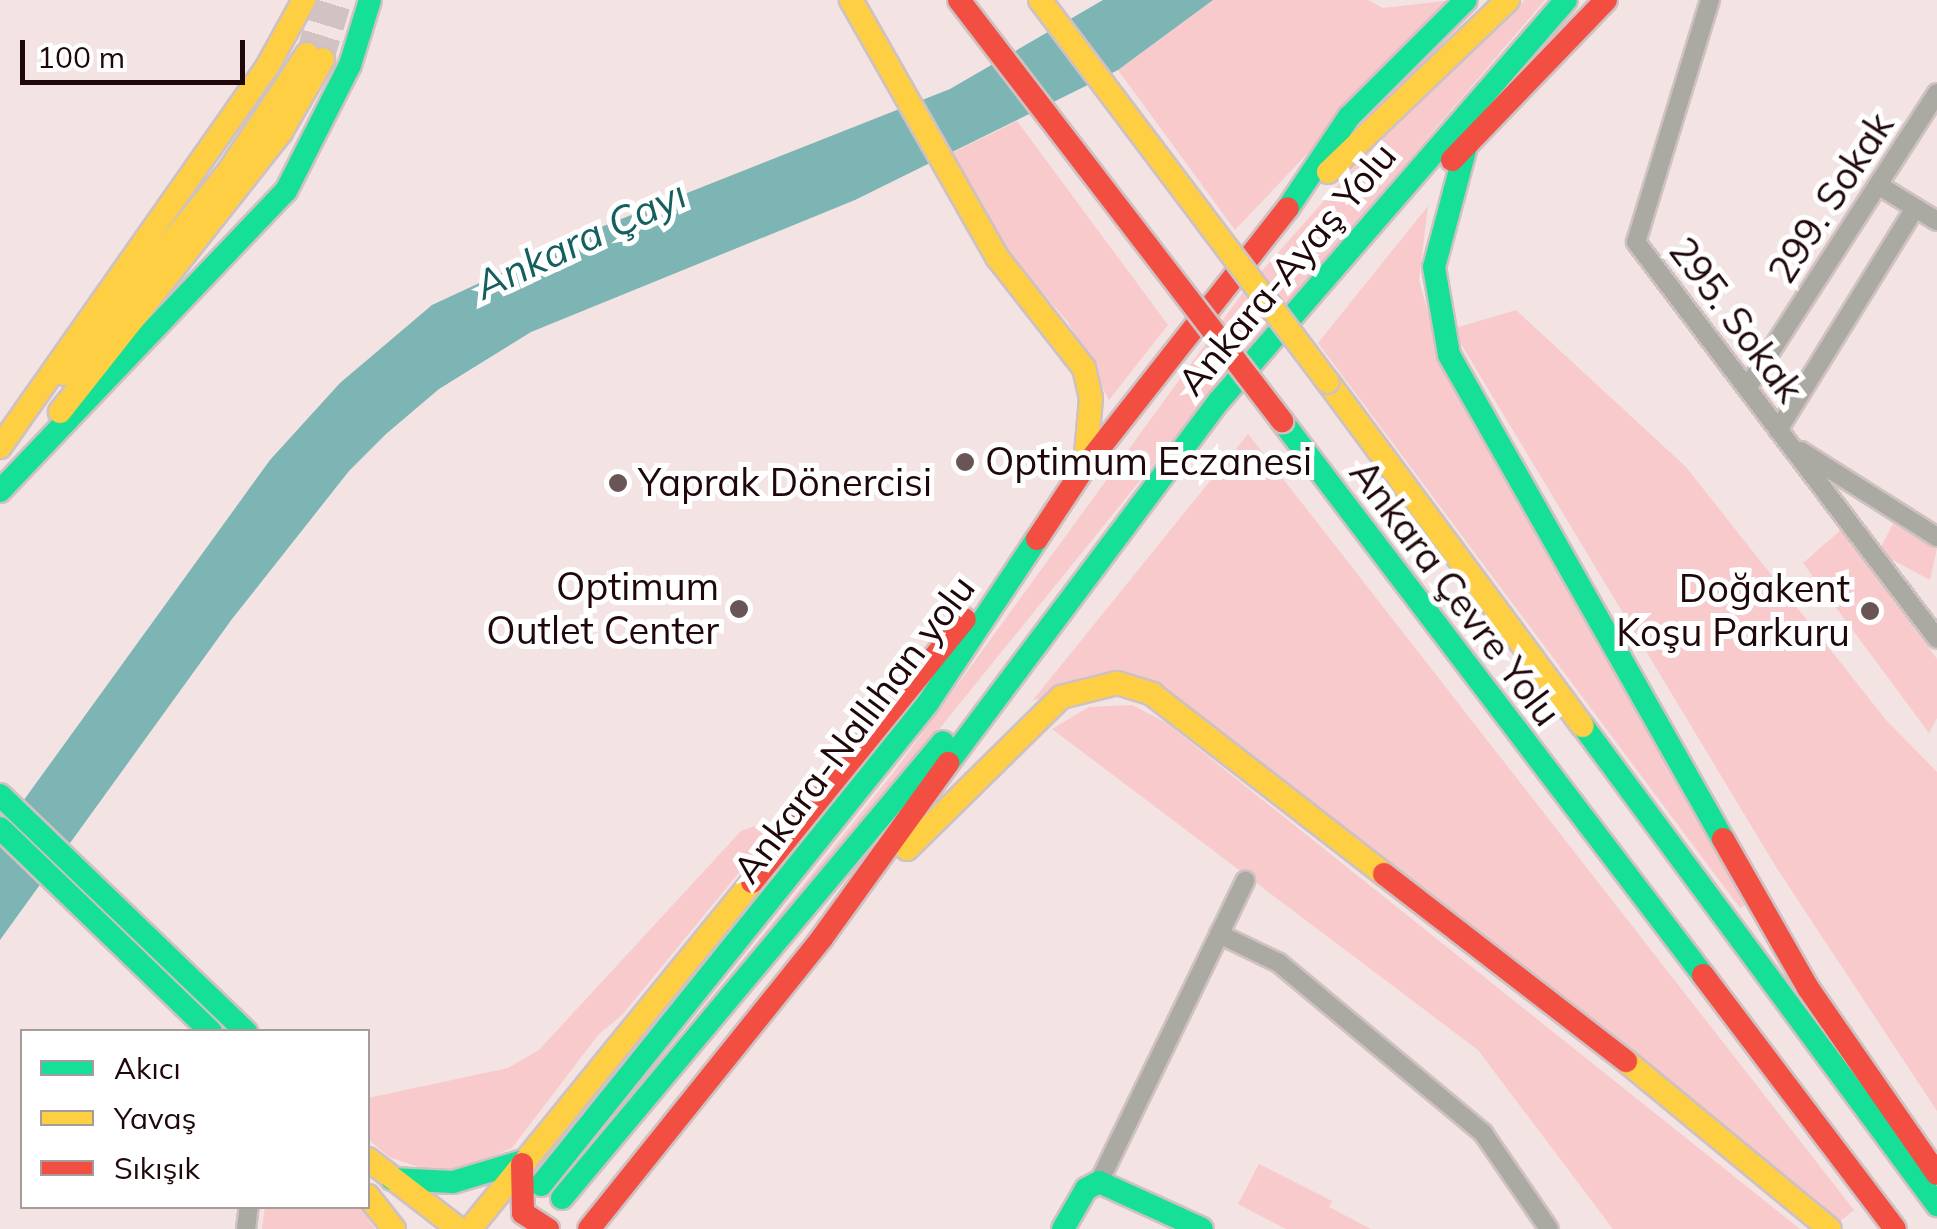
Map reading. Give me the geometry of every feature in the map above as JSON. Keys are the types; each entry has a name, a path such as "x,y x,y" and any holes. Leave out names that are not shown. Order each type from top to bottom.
{"main road":[{"path":"0,450 266,69 304,0"},
{"path":"0,490 286,191 350,65 370,0"},
{"name":"Ankara Çevre Yolu","path":"958,0 1895,1229"},
{"name":"Ankara Çevre Yolu","path":"1040,0 1937,1204"},
{"path":"1286,212 1349,118 1466,0"},
{"name":"Ankara-Ayaş Yolu","path":"1286,212 1508,0"},
{"name":"Ankara-Ayaş Yolu","path":"1072,592 1330,268 1566,0"},
{"path":"1330,268 1466,147 1606,0"},
{"path":"855,8 951,183 997,257 1084,368 1091,398 1084,468"},
{"path":"0,450 228,172 315,57 280,132 0,490"},
{"path":"1466,147 1434,267 1449,355 1808,988 1937,1174"},
{"name":"Ankara-Nallıhan yolu","path":"541,1185 928,702 1084,468 1286,212"},
{"path":"470,1229 1039,534"},
{"path":"570,1229 595,1224 822,938 1072,592"},
{"name":"Ankara-Nallıhan yolu","path":"562,1198 1072,592"},
{"path":"822,938 1042,712 1080,689 1133,686 1196,723 1756,1162 1830,1229"},
{"path":"0,795 78,865 243,1029"},
{"path":"0,828 208,1029"},
{"path":"370,1160 459,1229"},
{"path":"392,1179 452,1182 523,1161"},
{"path":"523,1161 523,1213 548,1229"},
{"path":"1064,1229 1086,1189 1099,1182 1202,1229"},
{"path":"370,1199 394,1229"}],"street":[{"name":"295. Sokak","path":"1710,0 1636,242 1937,639"},
{"name":"299. Sokak","path":"1747,388 1937,93"},
{"path":"1878,185 1937,221"},
{"path":"1916,208 1783,436 1937,537"},
{"path":"1099,1182 1245,881"},
{"path":"1219,934 1279,964 1483,1133 1549,1229"}],"shaded area":[{"path":"1213,0 1368,0 1383,8 1453,0 1235,230 1118,70"},
{"path":"1525,0 1545,0 1210,394 561,1197 555,1193 894,772 1244,291 1362,158"},
{"path":"1017,121 1168,325 1109,400 1068,322 1016,263 946,156"},
{"path":"1428,206 1419,280 1435,338 1754,900 1740,908 1318,343"},
{"path":"1516,310 1686,467 1886,720 1937,772 1937,1111 1776,867 1452,329"},
{"path":"1248,434 1854,1210 1840,1221 1155,680 1033,700"},
{"path":"1893,524 1937,548 1930,580 1878,552"},
{"name":"Doğakent Koşu Parkuru","path":"1841,530 1937,659 1937,718 1929,733 1803,563"},
{"path":"1132,705 1165,722 1800,1229 1613,1229 1478,1050 1052,729 1089,707"},
{"path":"768,821 765,841 622,1015 598,1035 512,1148 465,1168 427,1170 389,1157 370,1141 370,1098 508,1068 539,1050 741,831"},
{"path":"1259,1164 1332,1201 1329,1207 1371,1229 1286,1229 1238,1204"},
{"path":"265,1209 361,1209 375,1229 262,1229"}],"water":[{"name":"Ankara Çayı","path":"1103,0 1213,0 1118,70 855,200 531,332 439,389 386,434 349,471 232,619 0,940 0,833 270,460 340,383 432,305 596,229 950,89"}],"tunnel":[{"path":"307,54 323,0"},
{"path":"323,59 341,0"}],"traffic: fast":[{"path":"0,491 286,191 350,65 370,0"},
{"path":"1288,208 1349,117 1466,0"},
{"path":"948,763 1219,401 1566,0"},
{"path":"1466,147 1434,267 1449,355 1723,839"},
{"path":"1282,421 1703,975"},
{"path":"541,1185 928,703 1037,539"},
{"path":"1583,726 1937,1205"},
{"path":"562,1198 943,742"},
{"path":"0,795 243,1029"},
{"path":"0,828 208,1029"},
{"path":"392,1179 453,1182 523,1161"},
{"path":"1063,1229 1086,1189 1099,1182 1202,1229"}],"traffic: slow":[{"path":"0,447 266,69 304,0"},
{"path":"851,0 997,257 1084,368 1091,398 1085,467"},
{"path":"1040,0 1328,382"},
{"path":"1328,172 1508,0"},
{"path":"64,374 228,172 307,54"},
{"path":"60,412 281,132 323,59"},
{"path":"1328,382 1583,726"},
{"path":"907,849 1061,697 1117,683 1152,694 1384,874"},
{"path":"470,1229 752,882"},
{"path":"1626,1061 1830,1229"},
{"path":"370,1161 459,1229"},
{"path":"370,1199 394,1229"}],"traffic: jam":[{"path":"959,0 1282,421"},
{"path":"1452,160 1606,0"},
{"path":"1037,539 1084,468 1288,208"},
{"path":"752,882 965,619"},
{"path":"589,1229 822,938 948,763"},
{"path":"1723,839 1808,988 1937,1174"},
{"path":"1384,874 1626,1061"},
{"path":"1703,975 1895,1229"},
{"path":"522,1164 523,1213 548,1229"}],"place":[{"name":"Optimum Eczanesi","path":"965,462"},
{"name":"Yaprak Dönercisi","path":"618,483"},
{"name":"Optimum Outlet Center","path":"739,609"},
{"name":"Doğakent Koşu Parkuru","path":"1870,611"}]}
